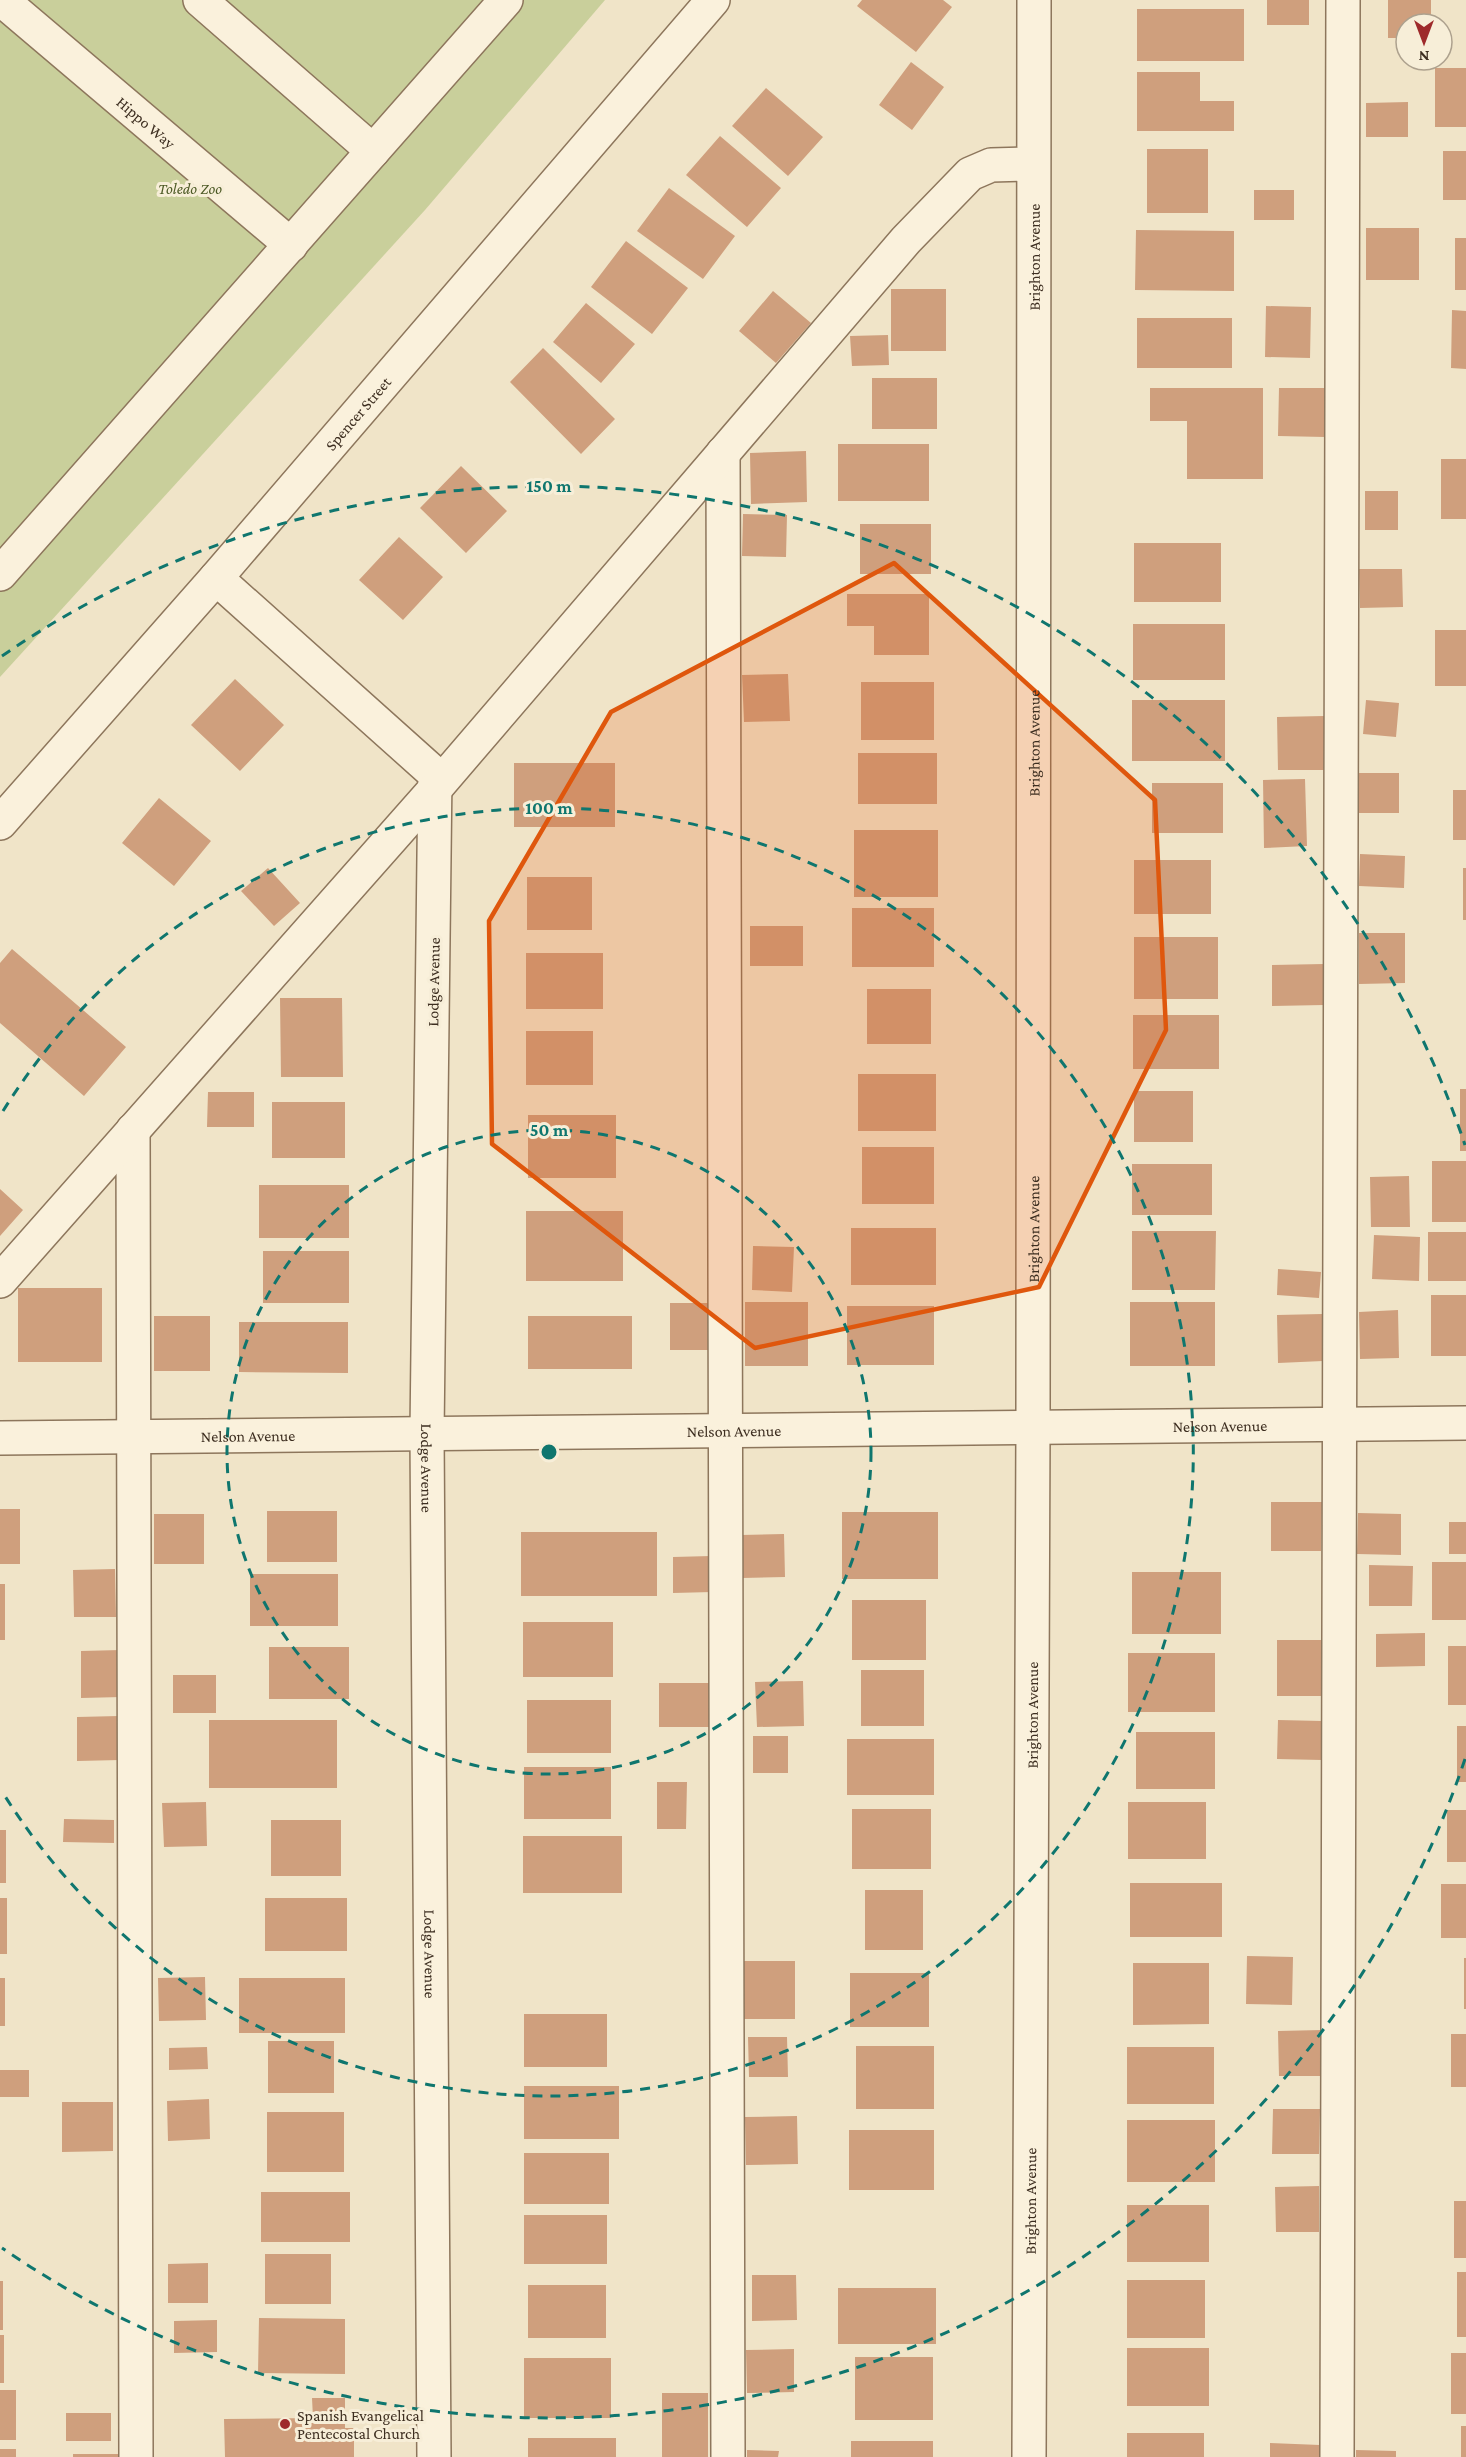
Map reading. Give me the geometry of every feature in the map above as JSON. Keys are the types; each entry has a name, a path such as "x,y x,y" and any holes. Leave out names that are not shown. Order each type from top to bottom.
{"street":[{"name":"Hippo Way","path":"2,0 291,245"},
{"path":"200,0 373,151"},
{"path":"0,574 506,0"},
{"name":"Spencer Street","path":"0,822 216,578 713,0"},
{"name":"Brighton Avenue","path":"1029,2457 1033,1427 1034,0"},
{"path":"1337,2457 1343,0"},
{"path":"0,1281 435,789 906,240 970,174 991,165 1034,164"},
{"path":"723,453 728,2457"},
{"name":"Lodge Avenue","path":"216,578 435,774 427,1433 434,2457"},
{"path":"133,1130 136,2457"},
{"name":"Nelson Avenue","path":"0,1438 1466,1423"}],"highlighted area":[{"path":"894,563 1155,800 1166,1030 1039,1287 755,1348 492,1144 489,921 611,712"}],"green space":[{"name":"Toledo Zoo","path":"0,0 605,0 425,210 0,677"}],"building":[{"path":"862,0 943,0 952,7 916,52 857,6"},
{"path":"1267,0 1309,0 1309,25 1267,25"},
{"path":"1388,0 1431,0 1431,12 1394,12 1394,38 1388,38"},
{"path":"1137,9 1244,9 1244,61 1137,61"},
{"path":"911,62 944,87 912,130 879,105"},
{"path":"1454,68 1466,68 1466,127 1435,127 1435,72 1454,72"},
{"path":"1137,72 1200,72 1200,101 1234,101 1234,131 1137,131"},
{"path":"766,88 823,137 788,176 732,126"},
{"path":"1408,102 1408,137 1366,137 1366,103"},
{"path":"720,136 781,188 747,227 686,175"},
{"path":"1147,149 1208,149 1208,213 1147,213"},
{"path":"1443,151 1466,151 1466,200 1443,200"},
{"path":"669,188 735,236 703,279 637,231"},
{"path":"1254,190 1294,190 1294,220 1254,220"},
{"path":"1366,228 1419,228 1419,280 1366,280"},
{"path":"1136,230 1234,231 1234,291 1135,290"},
{"path":"1455,238 1466,238 1466,290 1455,290"},
{"path":"626,241 688,288 652,334 591,287"},
{"path":"891,289 946,289 946,351 891,351"},
{"path":"773,291 811,323 776,363 739,331"},
{"path":"586,303 635,344 601,383 553,342"},
{"path":"1266,306 1311,307 1310,358 1265,357"},
{"path":"1452,310 1466,311 1466,369 1451,368"},
{"path":"1137,318 1232,318 1232,368 1137,368"},
{"path":"888,335 889,365 852,366 850,336"},
{"path":"543,348 615,419 581,454 510,382"},
{"path":"872,378 937,378 937,429 872,429"},
{"path":"1150,388 1263,388 1263,479 1187,479 1187,421 1150,421"},
{"path":"1279,388 1325,388 1325,437 1278,436"},
{"path":"838,444 929,444 929,501 838,501"},
{"path":"806,451 807,502 751,504 750,453"},
{"path":"1441,459 1466,459 1466,519 1441,519"},
{"path":"461,466 507,511 466,553 420,508"},
{"path":"1365,491 1398,491 1398,530 1365,530"},
{"path":"743,514 787,515 786,557 742,556"},
{"path":"860,524 931,524 931,574 860,574"},
{"path":"399,537 443,577 403,620 359,580"},
{"path":"1134,543 1221,543 1221,602 1134,602"},
{"path":"1359,569 1402,569 1403,607 1360,608"},
{"path":"847,594 929,594 929,655 874,655 874,626 847,626"},
{"path":"1133,624 1225,624 1225,680 1133,680"},
{"path":"1435,630 1466,630 1466,686 1435,686"},
{"path":"788,674 790,721 744,722 742,675"},
{"path":"235,679 284,725 240,771 191,725"},
{"path":"861,682 934,682 934,740 861,740"},
{"path":"1132,700 1225,700 1225,761 1132,761"},
{"path":"1366,700 1399,703 1396,737 1363,734"},
{"path":"1324,716 1325,770 1278,770 1277,717"},
{"path":"858,753 937,753 937,804 858,804"},
{"path":"514,763 615,763 615,827 514,827"},
{"path":"1358,773 1399,773 1399,813 1357,813"},
{"path":"1305,779 1307,846 1264,848 1263,780"},
{"path":"1152,783 1223,783 1223,833 1152,833"},
{"path":"1453,790 1466,790 1466,840 1453,840"},
{"path":"159,798 211,841 174,886 122,843"},
{"path":"854,830 938,830 938,897 854,897"},
{"path":"1360,854 1405,856 1404,888 1359,886"},
{"path":"1134,860 1211,860 1211,914 1134,914"},
{"path":"268,868 300,903 274,926 241,891"},
{"path":"1463,868 1466,868 1466,920 1463,920"},
{"path":"527,877 592,877 592,930 527,930"},
{"path":"852,908 934,908 934,967 852,967"},
{"path":"750,926 803,926 803,966 750,966"},
{"path":"1359,933 1405,933 1405,983 1359,984"},
{"path":"1134,937 1218,937 1218,999 1134,999"},
{"path":"12,949 126,1047 84,1096 0,1023 0,963"},
{"path":"526,953 603,953 603,1009 526,1009"},
{"path":"1324,964 1324,1005 1272,1006 1272,965"},
{"path":"867,989 931,989 931,1044 867,1044"},
{"path":"280,998 342,998 343,1077 281,1077"},
{"path":"1133,1015 1219,1015 1219,1069 1133,1069"},
{"path":"526,1031 593,1031 593,1085 526,1085"},
{"path":"858,1074 936,1074 936,1131 858,1131"},
{"path":"1460,1089 1466,1089 1466,1151 1460,1151"},
{"path":"1134,1091 1193,1091 1193,1142 1134,1142"},
{"path":"208,1092 254,1092 254,1127 207,1127"},
{"path":"272,1102 345,1102 345,1158 272,1158"},
{"path":"528,1115 616,1115 616,1178 528,1178"},
{"path":"862,1147 934,1147 934,1204 862,1204"},
{"path":"1432,1161 1466,1161 1466,1222 1432,1222"},
{"path":"1132,1164 1212,1164 1212,1215 1132,1215"},
{"path":"1409,1176 1410,1227 1371,1227 1370,1177"},
{"path":"259,1185 349,1185 349,1238 259,1238"},
{"path":"0,1189 23,1210 0,1236"},
{"path":"526,1211 623,1211 623,1281 526,1281"},
{"path":"851,1228 936,1228 936,1285 851,1285"},
{"path":"1132,1231 1216,1231 1215,1290 1132,1290"},
{"path":"1428,1232 1466,1232 1466,1281 1428,1281"},
{"path":"1374,1235 1420,1237 1419,1281 1372,1279"},
{"path":"753,1246 794,1247 792,1292 752,1290"},
{"path":"263,1251 349,1251 349,1303 263,1303"},
{"path":"1278,1269 1321,1272 1319,1298 1277,1295"},
{"path":"18,1288 102,1288 102,1362 18,1362"},
{"path":"1431,1295 1466,1295 1466,1356 1431,1356"},
{"path":"745,1302 808,1302 808,1366 745,1366"},
{"path":"1130,1302 1215,1302 1215,1366 1130,1366"},
{"path":"670,1303 710,1303 710,1350 670,1350"},
{"path":"847,1306 934,1306 934,1365 847,1365"},
{"path":"1398,1310 1399,1358 1360,1359 1359,1312"},
{"path":"1322,1314 1323,1361 1278,1363 1277,1315"},
{"path":"154,1316 210,1316 210,1371 154,1371"},
{"path":"528,1316 632,1316 632,1369 528,1369"},
{"path":"239,1322 348,1322 348,1373 239,1372"},
{"path":"1271,1502 1322,1502 1321,1551 1271,1551"},
{"path":"0,1509 20,1509 20,1564 0,1564"},
{"path":"267,1511 337,1511 337,1562 267,1562"},
{"path":"842,1512 938,1512 938,1579 842,1579"},
{"path":"1358,1513 1401,1514 1401,1555 1357,1554"},
{"path":"154,1514 204,1514 204,1564 154,1564"},
{"path":"1449,1522 1466,1522 1466,1554 1449,1554"},
{"path":"521,1532 657,1532 657,1596 521,1596"},
{"path":"784,1534 785,1577 742,1578 741,1535"},
{"path":"711,1556 712,1592 673,1593 673,1557"},
{"path":"1432,1562 1466,1562 1466,1620 1432,1620"},
{"path":"1369,1565 1413,1566 1412,1606 1369,1606"},
{"path":"115,1569 116,1617 74,1617 73,1570"},
{"path":"1132,1572 1221,1572 1221,1634 1132,1634"},
{"path":"250,1574 338,1574 338,1626 250,1626"},
{"path":"0,1584 5,1584 5,1640 0,1640"},
{"path":"852,1600 926,1600 926,1660 852,1660"},
{"path":"523,1622 613,1622 613,1677 523,1677"},
{"path":"1425,1633 1425,1666 1376,1667 1376,1634"},
{"path":"1277,1640 1323,1640 1323,1696 1277,1696"},
{"path":"1448,1646 1466,1646 1466,1705 1448,1705"},
{"path":"269,1647 349,1647 349,1699 269,1699"},
{"path":"121,1650 122,1697 81,1698 81,1651"},
{"path":"1128,1653 1215,1653 1215,1712 1128,1712"},
{"path":"861,1670 924,1670 924,1726 861,1726"},
{"path":"173,1675 216,1675 216,1713 173,1713"},
{"path":"803,1681 804,1726 757,1727 755,1682"},
{"path":"659,1683 714,1683 714,1727 659,1727"},
{"path":"527,1700 611,1700 611,1753 527,1753"},
{"path":"119,1716 120,1760 77,1761 77,1717"},
{"path":"209,1720 337,1720 337,1788 209,1788"},
{"path":"1278,1720 1322,1721 1322,1760 1277,1759"},
{"path":"1457,1726 1466,1726 1466,1782 1457,1782"},
{"path":"1136,1732 1215,1732 1215,1789 1136,1789"},
{"path":"753,1736 788,1736 788,1773 753,1773"},
{"path":"847,1739 934,1739 934,1795 847,1795"},
{"path":"524,1767 611,1767 611,1819 524,1819"},
{"path":"657,1782 687,1782 686,1829 657,1829"},
{"path":"206,1802 207,1846 164,1847 162,1803"},
{"path":"1128,1802 1206,1802 1206,1859 1128,1859"},
{"path":"852,1809 931,1809 931,1869 852,1869"},
{"path":"1447,1810 1466,1810 1466,1862 1447,1862"},
{"path":"64,1819 114,1820 114,1843 63,1842"},
{"path":"271,1820 341,1820 341,1876 271,1876"},
{"path":"0,1830 6,1830 6,1883 0,1883"},
{"path":"523,1836 622,1836 622,1893 523,1893"},
{"path":"1130,1883 1222,1883 1222,1937 1130,1937"},
{"path":"1441,1884 1466,1884 1466,1938 1441,1938"},
{"path":"865,1890 923,1890 923,1950 865,1950"},
{"path":"0,1898 7,1898 7,1954 0,1954"},
{"path":"265,1898 347,1898 347,1951 265,1951"},
{"path":"1247,1956 1293,1957 1292,2005 1246,2004"},
{"path":"1464,1958 1466,1958 1466,2009 1464,2009"},
{"path":"742,1961 795,1961 795,2019 742,2019"},
{"path":"1133,1963 1209,1963 1209,2024 1133,2025"},
{"path":"850,1973 929,1973 929,2027 850,2027"},
{"path":"205,1977 206,2020 159,2021 158,1978"},
{"path":"0,1978 5,1978 5,2026 0,2026"},
{"path":"239,1978 345,1978 345,2033 239,2033"},
{"path":"524,2014 607,2014 607,2067 524,2067"},
{"path":"1322,2030 1322,2076 1279,2076 1278,2031"},
{"path":"1451,2034 1466,2034 1466,2087 1451,2087"},
{"path":"748,2037 787,2037 788,2077 749,2077"},
{"path":"268,2041 334,2041 334,2093 268,2093"},
{"path":"856,2046 934,2046 934,2109 856,2109"},
{"path":"207,2047 208,2069 169,2070 169,2048"},
{"path":"1127,2047 1214,2047 1214,2104 1127,2104"},
{"path":"0,2070 29,2070 29,2097 0,2097"},
{"path":"524,2086 619,2086 619,2139 524,2139"},
{"path":"209,2099 210,2139 168,2141 167,2101"},
{"path":"62,2102 113,2102 113,2151 62,2152"},
{"path":"1273,2109 1320,2109 1319,2154 1272,2154"},
{"path":"267,2112 344,2112 344,2172 267,2172"},
{"path":"797,2116 798,2164 746,2165 745,2117"},
{"path":"1127,2120 1215,2120 1215,2182 1127,2182"},
{"path":"849,2130 934,2130 934,2190 849,2190"},
{"path":"524,2153 609,2153 609,2204 524,2204"},
{"path":"1319,2186 1319,2232 1276,2232 1275,2187"},
{"path":"261,2192 350,2192 350,2242 261,2242"},
{"path":"1454,2201 1466,2201 1466,2258 1454,2258"},
{"path":"1127,2205 1209,2205 1209,2262 1127,2262"},
{"path":"524,2215 607,2215 607,2264 524,2264"},
{"path":"265,2254 331,2254 331,2304 265,2304"},
{"path":"208,2263 208,2303 168,2303 168,2264"},
{"path":"1457,2272 1466,2272 1466,2337 1457,2337"},
{"path":"752,2275 796,2275 797,2320 752,2321"},
{"path":"1127,2280 1205,2280 1205,2338 1127,2338"},
{"path":"0,2281 3,2281 3,2330 0,2330"},
{"path":"528,2285 606,2285 606,2338 528,2338"},
{"path":"838,2288 936,2288 936,2344 838,2344"},
{"path":"259,2318 345,2319 345,2374 258,2373"},
{"path":"217,2320 217,2352 174,2353 174,2321"},
{"path":"0,2335 4,2335 4,2383 0,2383"},
{"path":"1127,2348 1209,2348 1209,2406 1127,2406"},
{"path":"794,2349 794,2392 747,2393 746,2350"},
{"path":"1451,2353 1466,2353 1466,2414 1451,2414"},
{"path":"855,2357 933,2357 933,2420 855,2420"},
{"path":"524,2358 611,2358 611,2418 524,2418"},
{"path":"0,2390 16,2390 16,2440 0,2440"},
{"path":"662,2393 708,2393 708,2457 662,2457"},
{"name":"Spanish Evangelical Pentecostal Church","path":"312,2398 345,2398 345,2428 354,2428 354,2457 225,2457 224,2419 313,2418"},
{"path":"66,2413 111,2413 111,2441 66,2441"},
{"path":"1461,2426 1466,2426 1466,2457 1461,2457"},
{"path":"1127,2433 1204,2433 1204,2457 1127,2457"},
{"path":"528,2438 616,2438 616,2457 528,2457"},
{"path":"851,2441 933,2441 933,2457 851,2457"},
{"path":"1270,2443 1320,2445 1320,2457 1270,2457"},
{"path":"0,2449 16,2449 16,2457 0,2457"},
{"path":"747,2450 779,2451 778,2457 747,2457"},
{"path":"1356,2450 1396,2451 1396,2457 1356,2457"},
{"path":"73,2454 124,2454 124,2457 73,2457"}],"place":[{"name":"Spanish Evangelical Pentecostal Church","path":"285,2424"}]}
